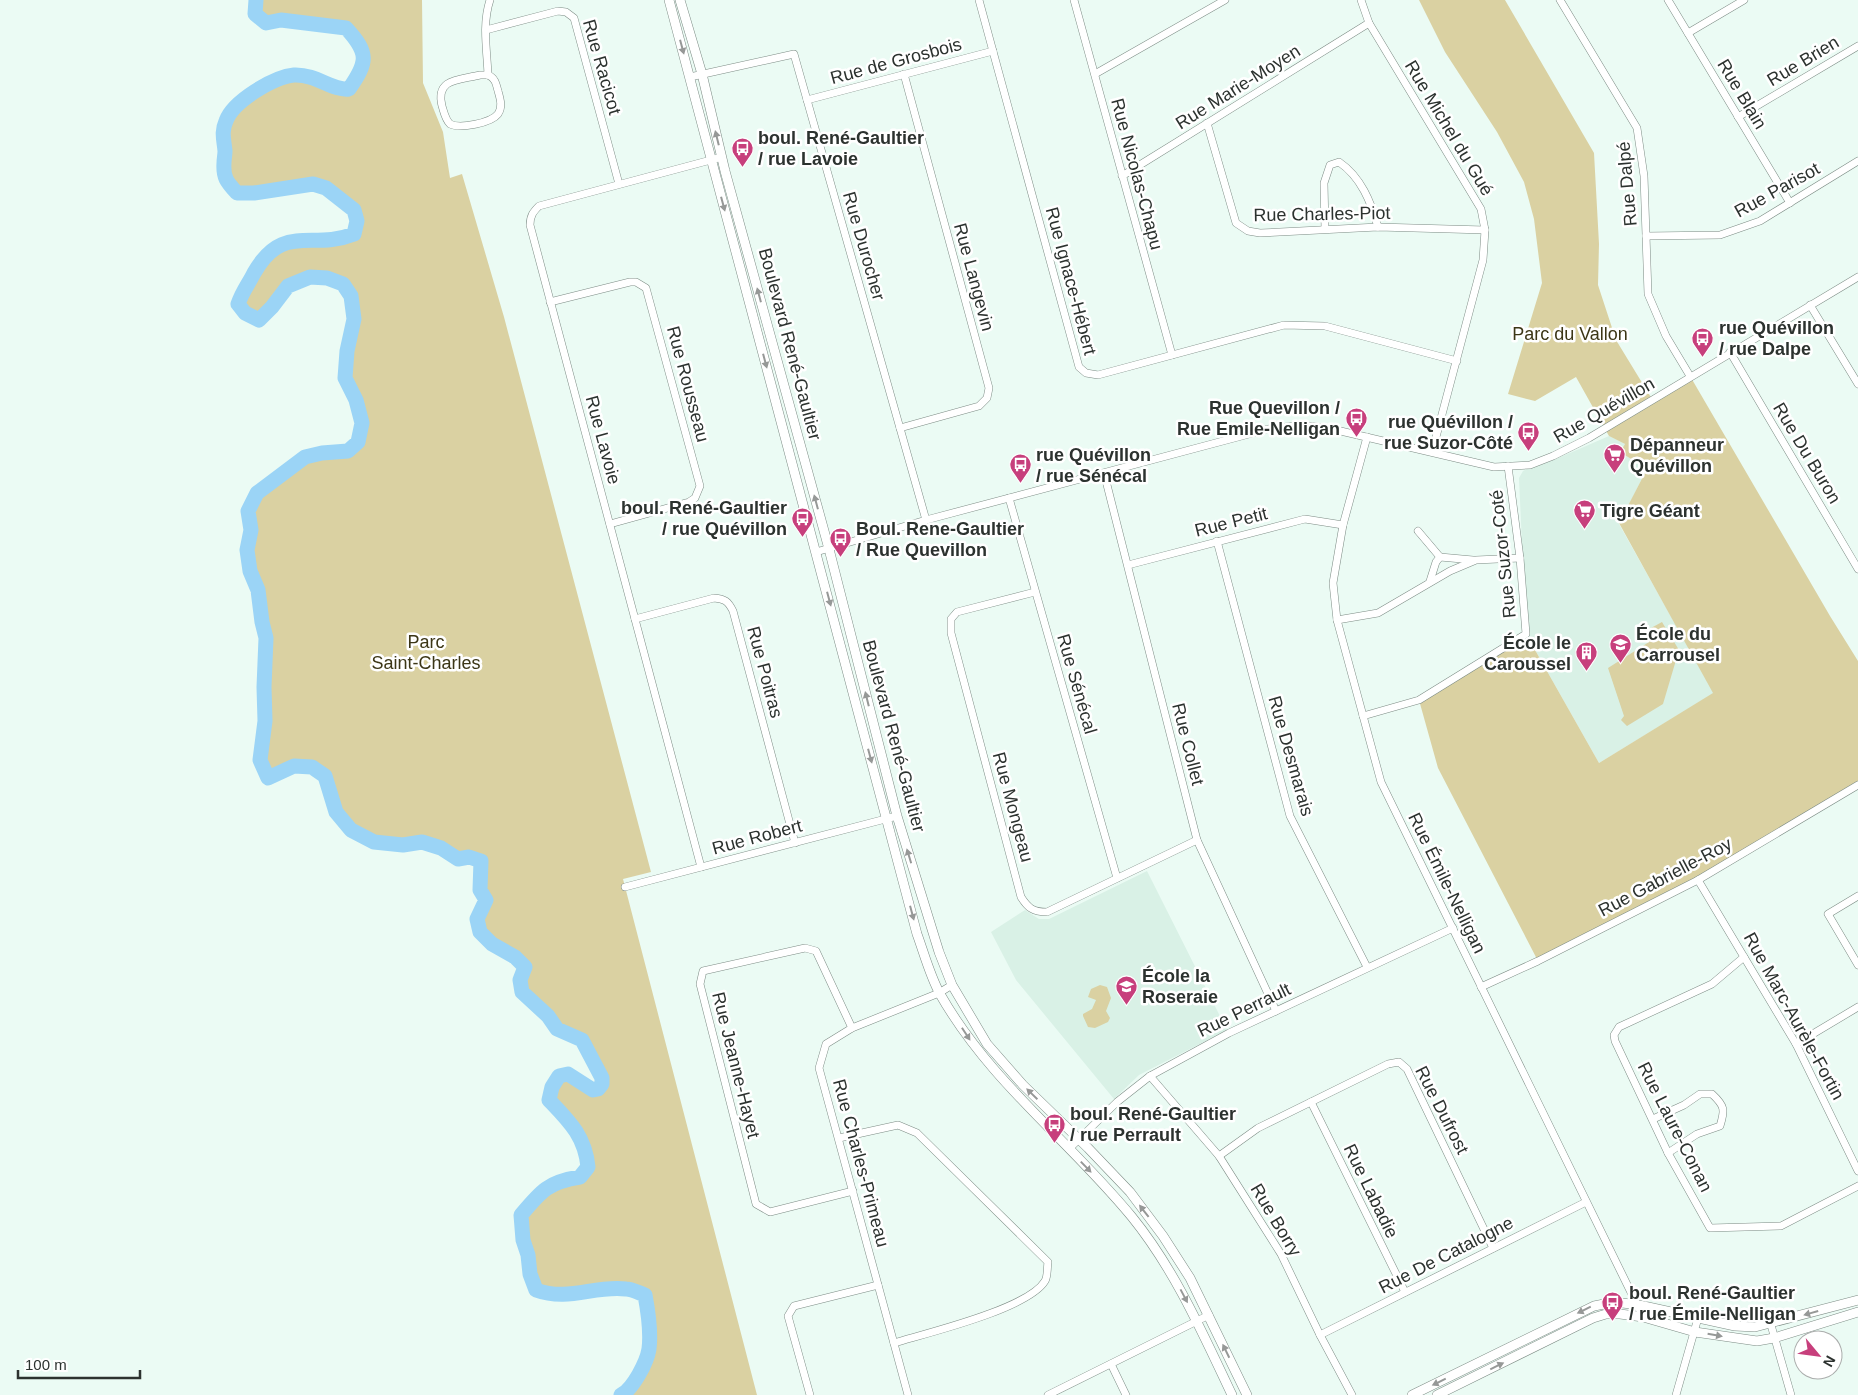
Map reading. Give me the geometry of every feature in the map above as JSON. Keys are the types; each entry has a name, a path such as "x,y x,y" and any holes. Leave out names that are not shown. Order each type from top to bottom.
{"street":[{"path":"488,75 450,82 444,86 440,96 446,121 462,127 493,118 498,113 501,103 496,83 488,75 486,30 490,0"},
{"name":"Boulevard René-Gaultier","path":"669,0 918,934 939,993 978,1051 1011,1090 1116,1198 1150,1240 1182,1292 1232,1395"},
{"name":"Boulevard René-Gaultier","path":"680,0 702,74 722,157 829,549 897,816 939,952 952,985 987,1044 1023,1085 1130,1192 1163,1236 1190,1278 1247,1395"},
{"name":"Rue Ignace-Hébert","path":"978,0 1079,366 1086,373 1098,376 1284,326 1325,326 1457,361"},
{"name":"Rue Nicolas-Chapu","path":"1074,0 1172,355"},
{"path":"1095,74 1225,0"},
{"name":"Rue Michel du Gué","path":"1361,0 1369,24 1481,210 1485,230 1484,260 1432,452"},
{"name":"Rue Dalpé","path":"1560,0 1637,128 1644,176 1648,294 1666,336 1690,376"},
{"name":"Rue Blain","path":"1668,0 1790,203"},
{"path":"1688,33 1744,0"},
{"name":"Rue Racicot","path":"486,30 558,11 566,12 574,18 619,184"},
{"name":"Rue Marie-Moyen","path":"1122,176 1369,24"},
{"name":"Rue Brien","path":"1738,117 1858,46"},
{"name":"Rue de Grosbois","path":"807,100 993,51"},
{"name":"Rue Durocher","path":"690,77 794,54 926,520"},
{"name":"Rue Langevin","path":"900,428 980,406 987,398 989,388 904,74"},
{"name":"Rue Charles-Piot","path":"1207,123 1238,226 1248,232 1378,227 1485,230"},
{"name":"Rue Lavoie","path":"701,867 550,302 530,225 530,218 539,206 722,157"},
{"name":"Rue Parisot","path":"1646,236 1720,235 1760,221 1858,161"},
{"path":"1325,228 1324,183 1330,165 1339,162 1358,181 1371,203 1378,227"},
{"name":"Rue Quévillon","path":"816,552 926,520 1268,429 1302,425 1332,429 1494,467 1530,465 1590,438 1690,376 1858,277"},
{"name":"Rue Rousseau","path":"550,302 630,282 643,284 648,292 700,486 695,498 689,502 610,524"},
{"path":"1810,305 1858,384"},
{"name":"Rue Du Buron","path":"1730,352 1858,569"},
{"name":"Rue Émile-Nelligan","path":"1367,437 1343,525 1332,583 1337,620 1381,782 1644,1317"},
{"name":"Rue Suzor-Coté","path":"1363,716 1419,700 1526,634 1520,558 1508,466"},
{"name":"Rue Collet","path":"1104,473 1197,840 1276,1011"},
{"name":"Rue Sénécal","path":"1009,498 1117,878"},
{"name":"Rue Petit","path":"1128,565 1305,519 1343,525"},
{"path":"1418,531 1440,557 1476,560 1520,558"},
{"name":"Rue Desmarais","path":"1217,541 1290,816 1367,967"},
{"path":"1430,581 1436,562 1440,557"},
{"path":"1337,620 1378,613 1430,581 1476,560"},
{"name":"Rue Mongeau","path":"1035,592 957,612 951,619 951,633 1021,897 1028,907 1036,912 1046,912 1197,840"},
{"name":"Rue Poitras","path":"635,619 714,598 723,599 729,603 733,611 795,843"},
{"name":"Rue Gabrielle-Roy","path":"1481,987 1698,880 1858,785"},
{"name":"Rue Robert","path":"624,887 897,816"},
{"name":"Rue Marc-Aurèle-Fortin","path":"1698,880 1796,1044 1858,1170"},
{"path":"1858,896 1828,914 1858,964"},
{"name":"Rue Perrault","path":"1069,1150 1117,1102 1150,1076 1229,1033 1452,928"},
{"name":"Rue Jeanne-Hayet","path":"852,1028 816,951 806,948 703,971 700,984 756,1204 770,1212 853,1191"},
{"name":"Rue Laure-Conan","path":"1744,956 1712,984 1619,1027 1614,1035 1615,1041 1668,1153 1710,1228 1781,1226 1858,1186"},
{"name":"Rue Charles-Primeau","path":"908,1395 820,1068 826,1044 852,1028 939,993 952,985"},
{"path":"1796,1044 1858,1007"},
{"name":"Rue Dufrost","path":"1219,1156 1258,1128 1388,1064 1399,1062 1407,1069 1493,1248"},
{"name":"Rue Borry","path":"1150,1076 1219,1156 1281,1254 1320,1335 1352,1395"},
{"path":"1653,1119 1684,1105 1700,1094 1712,1094 1720,1102 1724,1113 1720,1126 1697,1134 1668,1153"},
{"name":"Rue Labadie","path":"1311,1102 1405,1292"},
{"path":"839,1138 898,1125 917,1133 1048,1262 1046,1280 1031,1295 966,1322 894,1343"},
{"name":"Rue De Catalogne","path":"1320,1335 1586,1202"},
{"path":"810,1395 788,1316 794,1306 878,1285"},
{"path":"1412,1395 1594,1306 1614,1302 1639,1305 1735,1326 1755,1328 1858,1300"},
{"path":"1437,1395 1593,1318 1606,1314 1644,1317 1695,1332 1757,1341 1774,1338 1858,1312"},
{"path":"1048,1395 1209,1315"},
{"path":"1676,1395 1698,1318"},
{"path":"1771,1325 1791,1395"},
{"path":"1111,1364 1126,1395"}],"shaded area":[{"path":"1609,436 1625,444 1620,452 1647,469 1619,524 1714,693 1599,763 1526,634 1519,478 1523,471 1529,468 1556,459"},
{"name":"École la Roseraie","path":"1147,871 1227,1030 1139,1075 1114,1099 1016,980 991,932 1025,910 1039,919 1049,919"}],"green space":[{"name":"Parc Saint-Charles","path":"260,0 422,0 423,83 443,132 450,178 462,174 504,317 651,872 623,879 757,1395 621,1395 635,1382 648,1355 650,1343 645,1295 631,1290 614,1288 571,1294 548,1293 536,1290 530,1274 528,1255 523,1240 521,1215 546,1189 560,1182 580,1177 588,1167 580,1138 569,1122 549,1100 552,1087 559,1076 568,1074 593,1090 598,1089 602,1084 602,1078 582,1040 557,1029 548,1016 522,992 520,980 525,967 515,957 492,944 480,932 477,919 486,900 480,890 481,861 469,857 458,859 441,848 422,842 403,845 374,842 351,830 336,812 325,777 312,767 294,766 268,778 260,760 265,721 266,638 258,590 250,571 247,550 251,530 248,511 257,493 305,457 322,453 348,451 358,442 362,423 356,400 345,378 347,351 354,319 351,296 343,284 327,278 310,277 288,286 259,320 245,313 238,304 254,273 265,257 276,248 287,243 339,238 354,234 357,221 354,210 326,188 313,184 254,193 237,193 228,183 224,172 224,129 230,113 245,98 266,85 286,77 310,77 336,88 349,89 360,72 363,58 359,44 346,28 281,20 266,23 258,13"},
{"name":"Parc du Vallon","path":"1419,0 1505,0 1594,153 1599,244 1598,285 1616,340 1652,399 1690,376 1858,661 1858,785 1698,880 1538,961 1438,768 1419,700 1526,634 1599,763 1713,693 1619,523 1647,469 1620,452 1625,444 1609,436 1576,377 1535,401 1508,394 1542,283 1534,219 1524,182 1497,132 1445,52"},
{"path":"1662,622 1679,650 1663,704 1627,726 1621,720 1624,716 1608,668 1649,642 1648,639 1655,634 1651,628"},
{"path":"1100,985 1107,987 1111,998 1106,1011 1110,1018 1108,1022 1095,1028 1088,1027 1083,1014 1092,1009 1096,1000 1088,997 1091,989"}],"waterway":[{"path":"256,0 255,14 266,23 281,20 346,28 359,44 363,58 360,72 349,89 336,88 302,75 294,75 276,80 245,98 230,113 224,129 224,172 228,183 237,193 254,193 313,184 326,188 354,210 357,221 354,234 339,238 287,243 276,248 265,257 254,273 238,304 245,313 259,320 288,286 310,277 327,278 343,284 351,296 354,319 347,351 345,378 356,400 362,423 358,442 348,451 322,453 305,457 257,493 248,511 251,530 247,550 250,571 258,590 266,638 265,721 260,760 268,778 294,766 312,767 325,776 336,812 351,830 374,842 403,845 422,842 441,848 458,859 469,857 481,861 480,890 486,900 477,919 480,932 492,944 515,957 525,967 520,980 522,992 548,1016 557,1029 582,1040 602,1078 602,1084 598,1089 593,1090 568,1074 559,1076 552,1087 549,1100 569,1122 580,1138 588,1167 580,1177 560,1182 546,1189 521,1215 523,1240 528,1255 530,1274 536,1290 548,1293 571,1294 614,1288 631,1290 645,1295 650,1343 648,1354 635,1381 621,1395"}],"place":[{"name":"boul. René-Gaultier / rue Lavoie","path":"742,167"},
{"name":"rue Quévillon / rue Dalpe","path":"1703,357"},
{"name":"Rue Quevillon / Rue Emile-Nelligan","path":"1356,437"},
{"name":"rue Quévillon / rue Suzor-Côté","path":"1529,451"},
{"name":"Dépanneur Quévillon","path":"1614,474"},
{"name":"rue Quévillon / rue Sénécal","path":"1020,484"},
{"name":"Tigre Géant","path":"1584,530"},
{"name":"boul. René-Gaultier / rue Quévillon","path":"803,537"},
{"name":"Boul. Rene-Gaultier / Rue Quevillon","path":"840,558"},
{"name":"École du Carrousel","path":"1620,663"},
{"name":"École le Caroussel","path":"1587,672"},
{"name":"École la Roseraie","path":"1126,1005"},
{"name":"boul. René-Gaultier / rue Perrault","path":"1054,1143"},
{"name":"boul. René-Gaultier / rue Émile-Nelligan","path":"1613,1322"}]}
